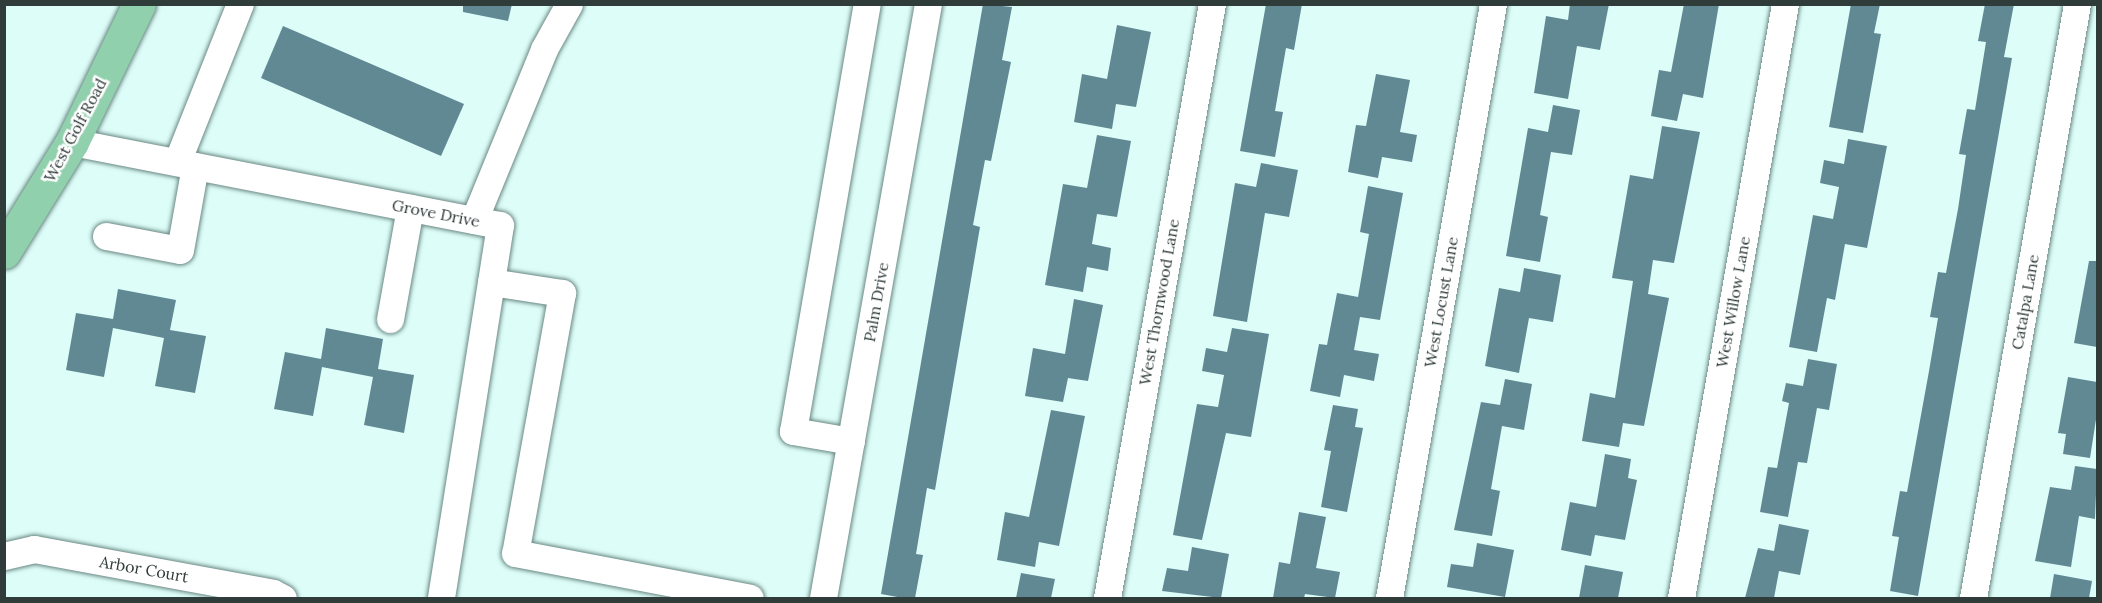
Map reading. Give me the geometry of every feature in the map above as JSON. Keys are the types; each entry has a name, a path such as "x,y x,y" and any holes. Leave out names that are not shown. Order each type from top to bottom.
{"main road":[{"name":"West Golf Road","path":"4,252 72,142 139,4"}],"street":[{"path":"106,236 180,250 186,164 240,4"},
{"path":"474,220 544,49 569,4"},
{"path":"851,441 793,430 867,4"},
{"name":"Palm Drive","path":"823,598 928,4"},
{"name":"West Thornwood Lane","path":"1107,598 1212,4"},
{"name":"West Locust Lane","path":"1389,598 1493,4"},
{"name":"West Willow Lane","path":"1680,598 1785,4"},
{"name":"Catalpa Lane","path":"1973,598 2077,4"},
{"name":"Grove Drive","path":"72,142 500,225 441,598"},
{"path":"390,319 410,208"},
{"path":"491,282 562,293 515,553 750,598"},
{"name":"Arbor Court","path":"4,556 34,549 229,592 283,598"}],"building":[{"path":"463,4 512,4 508,21 463,12"},
{"path":"983,4 1012,7 1002,60 1011,62 991,161 985,160 973,225 980,227 935,490 927,488 916,554 923,555 915,598 903,598 881,594"},
{"path":"1266,4 1302,4 1294,50 1286,48 1275,111 1283,112 1275,157 1240,151"},
{"path":"1570,4 1609,4 1600,50 1577,46 1568,99 1534,93 1546,16 1568,20"},
{"path":"1684,4 1719,4 1703,98 1683,94 1677,121 1651,116 1659,70 1671,72"},
{"path":"1851,4 1880,4 1874,33 1881,34 1863,133 1829,127"},
{"path":"1985,4 2014,4 2004,57 2012,58 1918,596 1890,591 1899,537 1892,536 1900,491 1907,492 1929,371 1938,318 1930,317 1938,272 1946,273 1958,209 1966,155 1959,154 1967,109 1975,110 1986,42 1978,41"},
{"path":"1117,25 1151,32 1136,107 1116,104 1112,129 1074,122 1082,74 1107,79"},
{"path":"283,26 464,104 441,156 261,78"},
{"path":"1376,74 1410,80 1400,132 1417,135 1412,162 1382,157 1378,178 1348,172 1356,125 1366,126"},
{"path":"1553,105 1580,110 1572,155 1551,152 1540,215 1548,217 1540,262 1506,256 1528,128 1548,132"},
{"path":"1662,126 1700,132 1674,263 1653,260 1648,294 1669,298 1644,426 1623,423 1619,447 1582,441 1590,393 1615,398 1633,281 1612,278 1630,175 1653,179"},
{"path":"1097,135 1131,141 1117,217 1097,214 1092,244 1111,248 1108,271 1087,267 1083,292 1045,285 1063,184 1087,188"},
{"path":"1848,139 1887,146 1867,248 1845,244 1835,300 1827,298 1817,352 1789,347 1813,215 1833,219 1839,187 1820,183 1824,160 1844,164"},
{"path":"1261,163 1298,170 1289,217 1265,213 1247,322 1213,316 1235,183 1256,187"},
{"path":"1368,186 1403,193 1380,320 1360,317 1354,350 1379,354 1374,381 1344,375 1340,397 1310,391 1319,344 1327,345 1337,293 1358,297 1369,234 1360,232"},
{"path":"2089,261 2097,261 2097,347 2074,343"},
{"path":"1524,268 1561,275 1553,322 1529,318 1519,373 1485,366 1499,288 1520,292"},
{"path":"118,289 176,300 170,330 206,336 195,393 155,386 164,338 113,328 104,377 66,370 76,313 113,319"},
{"path":"1074,299 1103,305 1088,381 1068,378 1063,402 1025,396 1033,348 1065,354"},
{"path":"326,328 383,339 378,369 414,375 404,433 364,425 373,377 322,367 313,416 274,409 285,352 321,359"},
{"path":"1232,328 1269,334 1251,437 1226,433 1202,540 1173,535 1197,404 1218,407 1224,375 1202,371 1206,348 1227,352"},
{"path":"1808,359 1837,364 1829,410 1817,408 1807,463 1798,462 1788,517 1760,512 1768,467 1777,468 1789,403 1782,401 1786,383 1803,386"},
{"path":"2068,377 2097,382 2097,413 2090,458 2063,454 2066,434 2058,433"},
{"path":"1505,379 1532,384 1524,430 1502,426 1491,489 1500,491 1492,536 1454,530 1481,402 1500,405"},
{"path":"1333,405 1358,409 1355,427 1363,428 1347,512 1321,507 1331,451 1324,450"},
{"path":"1051,410 1085,416 1059,546 1039,542 1035,567 997,560 1005,512 1029,517"},
{"path":"1605,454 1631,459 1628,478 1637,480 1625,540 1595,535 1591,556 1561,550 1570,502 1596,507"},
{"path":"2075,466 2097,469 2095,519 2079,516 2071,567 2035,561 2050,487 2071,490"},
{"path":"1299,512 1326,517 1316,568 1340,572 1335,598 1305,594 1304,598 1273,598 1279,562 1290,564"},
{"path":"1779,524 1809,530 1800,575 1779,571 1774,598 1745,598 1758,548 1774,551"},
{"path":"1477,543 1514,550 1505,597 1447,587 1451,564 1473,567"},
{"path":"1192,547 1229,554 1221,598 1162,591 1167,568 1188,571"},
{"path":"1585,565 1623,572 1618,598 1579,598"},
{"path":"1021,573 1055,579 1051,598 1016,598"},
{"path":"2054,574 2092,581 2089,598 2050,598"}]}
